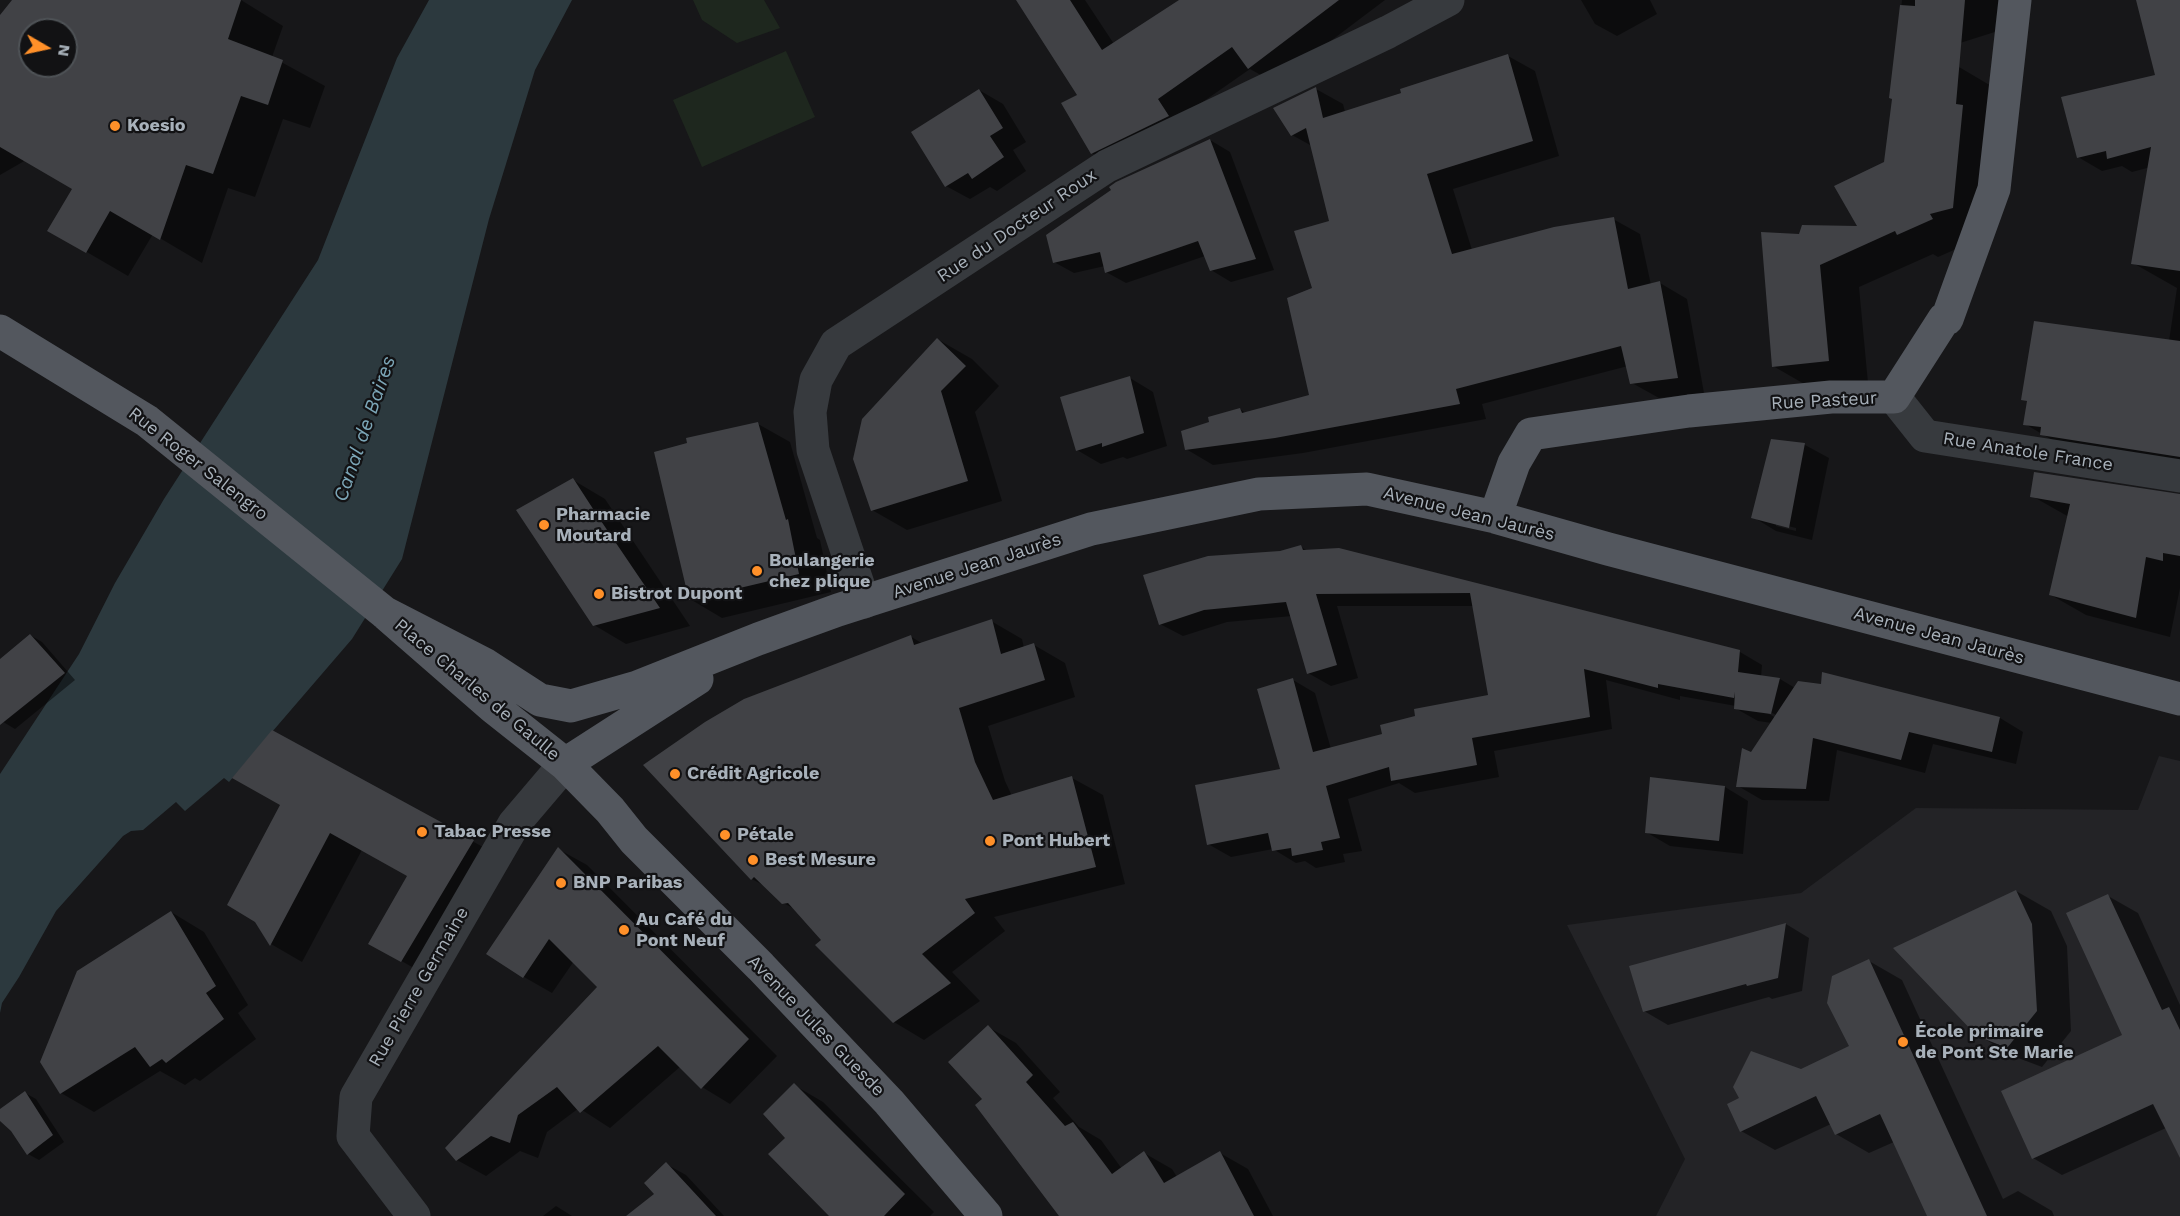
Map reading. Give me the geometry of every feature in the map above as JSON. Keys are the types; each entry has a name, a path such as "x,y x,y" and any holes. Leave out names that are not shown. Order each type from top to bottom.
{"main road":[{"name":"Rue Pasteur","path":"1495,517 1514,463 1531,434 1689,411 1831,397 1894,397 1938,328 1944,320 1947,320 1994,189 2015,0"},
{"name":"Rue Roger Salengro","path":"0,331 147,421 385,613"},
{"name":"Avenue Jean Jaurès","path":"571,706 637,687 758,639 864,602 1091,529 1259,494 1367,489 1495,517 1608,549 2180,699"},
{"name":"Place Charles de Gaulle","path":"385,613 486,665 540,700 571,706"},
{"name":"Place Charles de Gaulle","path":"385,613 493,707 565,764"},
{"name":"Avenue Jean Jaurès","path":"565,764 758,639"},
{"name":"Avenue Jean Jaurès","path":"565,764 637,687"},
{"name":"Avenue Jules Guesde","path":"565,764 634,840 889,1102 986,1216"}],"street":[{"name":"Rue du Docteur Roux","path":"864,602 813,450 810,412 816,380 836,344 1107,166 1388,32 1448,0"},
{"name":"Rue Anatole France","path":"1894,397 1925,436 2180,476"},
{"name":"Rue Pierre Germaine","path":"414,1216 354,1136 356,1097 514,824 565,764"}],"shaded area":[{"path":"693,0 764,0 780,28 737,43 702,20"},
{"path":"786,51 815,117 702,167 673,100"},
{"name":"École primaire de Pont Ste Marie","path":"2159,756 2180,761 2180,1216 1656,1216 1685,1159 1567,925 1801,893 1916,808 2138,810"}],"water":[{"name":"Canal de Baires","path":"429,0 572,0 535,70 489,219 402,559 352,639 229,782 224,778 185,811 176,802 143,830 131,831 123,836 56,911 2,1003 0,1013 0,774 79,654 115,583 164,499 318,260 397,58"}],"building":[{"name":"Koesio","path":"12,0 241,0 228,39 283,60 268,105 241,96 213,174 186,165 160,240 110,211 86,253 47,231 72,189 0,147 0,15"},
{"path":"1016,0 1070,0 1102,50 1179,0 1339,0 1248,69 1232,47 1158,99 1169,116 1091,154 1061,103 1077,95"},
{"path":"1915,0 1965,0 1956,104 1963,105 1953,208 1930,214 1933,219 1897,235 1895,231 1820,265 1829,361 1772,367 1761,232 1799,234 1802,225 1857,226 1834,186 1884,162 1900,5 1915,6"},
{"path":"2136,0 2180,0 2180,271 2131,264 2151,147 2107,159 2106,151 2077,158 2061,97 2155,75"},
{"path":"1508,54 1533,141 1427,174 1452,254 1554,227 1614,217 1628,289 1660,281 1678,378 1630,384 1621,346 1456,389 1460,404 1275,438 1185,450 1181,431 1209,422 1208,417 1240,408 1242,413 1309,395 1287,298 1312,288 1294,231 1329,221 1306,128 1291,136 1273,108 1316,87 1323,118 1401,93 1400,89"},
{"path":"979,89 1003,128 990,136 1004,157 972,179 968,173 945,187 911,132"},
{"path":"1210,139 1256,259 1210,271 1198,241 1105,273 1100,252 1053,263 1046,235 1111,190 1109,187 1116,182"},
{"path":"2034,321 2180,341 2180,457 2040,435 2041,427 2023,425 2027,401 2021,400"},
{"path":"937,338 966,366 941,391 968,481 871,511 853,459 862,419"},
{"path":"1130,376 1144,433 1102,447 1102,443 1076,451 1060,397"},
{"path":"758,422 786,520 788,519 799,574 689,600 654,452 687,443 686,438"},
{"path":"1771,439 1805,443 1789,528 1751,518"},
{"path":"2034,472 2180,494 2180,556 2163,553 2163,561 2146,557 2136,618 2049,595 2070,504 2030,497"},
{"path":"573,478 660,608 593,626 516,510"},
{"path":"1301,545 1303,550 1339,548 1740,650 1738,672 1780,678 1771,714 1734,709 1735,692 1734,698 1658,684 1658,688 1584,669 1590,717 1472,738 1477,765 1391,781 1389,767 1326,786 1340,838 1321,842 1323,850 1292,856 1291,848 1272,851 1268,833 1207,845 1195,785 1280,769 1257,689 1293,678 1313,752 1382,734 1380,725 1415,716 1414,709 1488,695 1470,593 1316,594 1337,665 1307,674 1286,602 1204,610 1159,625 1143,575 1208,556 1280,551"},
{"path":"992,619 1001,654 1034,643 1045,680 959,708 975,762 993,800 1072,776 1096,867 965,899 975,913 922,954 951,983 893,1023 815,945 821,940 788,903 782,904 754,877 751,880 643,765 705,722 744,699 911,635 914,645"},
{"path":"30,634 65,673 0,725 0,659"},
{"path":"1822,672 2000,717 1992,752 1909,732 1901,760 1813,738 1806,789 1736,787 1742,748 1751,752 1798,681 1821,684"},
{"path":"272,730 474,840 401,962 368,944 407,876 330,833 270,946 255,922 227,905 280,805 232,778"},
{"path":"1650,777 1725,786 1719,841 1645,833"},
{"path":"558,847 749,1039 701,1089 658,1046 580,1113 557,1087 518,1115 510,1143 491,1136 456,1161 445,1148 597,987 549,939 523,978 486,954"},
{"path":"2016,890 2032,924 2037,1011 2007,1048 1977,1036 1893,948"},
{"path":"2108,894 2162,1010 2169,1007 2180,1030 2180,1158 2153,1104 2032,1159 2001,1091 2122,1035 2066,913"},
{"path":"171,911 216,986 206,993 224,1019 166,1063 162,1059 150,1067 135,1047 60,1094 40,1062 77,971"},
{"path":"1786,923 1778,978 1747,986 1746,984 1643,1012 1629,966"},
{"path":"1869,959 1987,1216 1927,1216 1880,1114 1835,1135 1816,1096 1740,1132 1727,1104 1739,1098 1733,1087 1751,1051 1801,1069 1849,1046 1827,1003 1832,976"},
{"path":"988,1025 1033,1075 1026,1082 1065,1126 1073,1122 1112,1174 1144,1151 1164,1183 1220,1151 1254,1216 1059,1216 975,1105 982,1099 948,1062"},
{"path":"794,1083 905,1194 884,1216 829,1216 768,1154 785,1138 763,1114"},
{"path":"25,1091 53,1135 27,1155 11,1131 0,1121 0,1109"},
{"path":"666,1162 716,1216 626,1216 654,1194 644,1183"}],"place":[{"name":"Koesio","path":"115,126"},
{"name":"Pharmacie Moutard","path":"544,525"},
{"name":"Boulangerie chez plique","path":"757,571"},
{"name":"Bistrot Dupont","path":"599,594"},
{"name":"Crédit Agricole","path":"675,774"},
{"name":"Tabac Presse","path":"422,832"},
{"name":"Pétale","path":"725,835"},
{"name":"Pont Hubert","path":"990,841"},
{"name":"Best Mesure","path":"753,860"},
{"name":"BNP Paribas","path":"561,883"},
{"name":"Au Café du Pont Neuf","path":"624,930"},
{"name":"École primaire de Pont Ste Marie","path":"1903,1042"}]}
